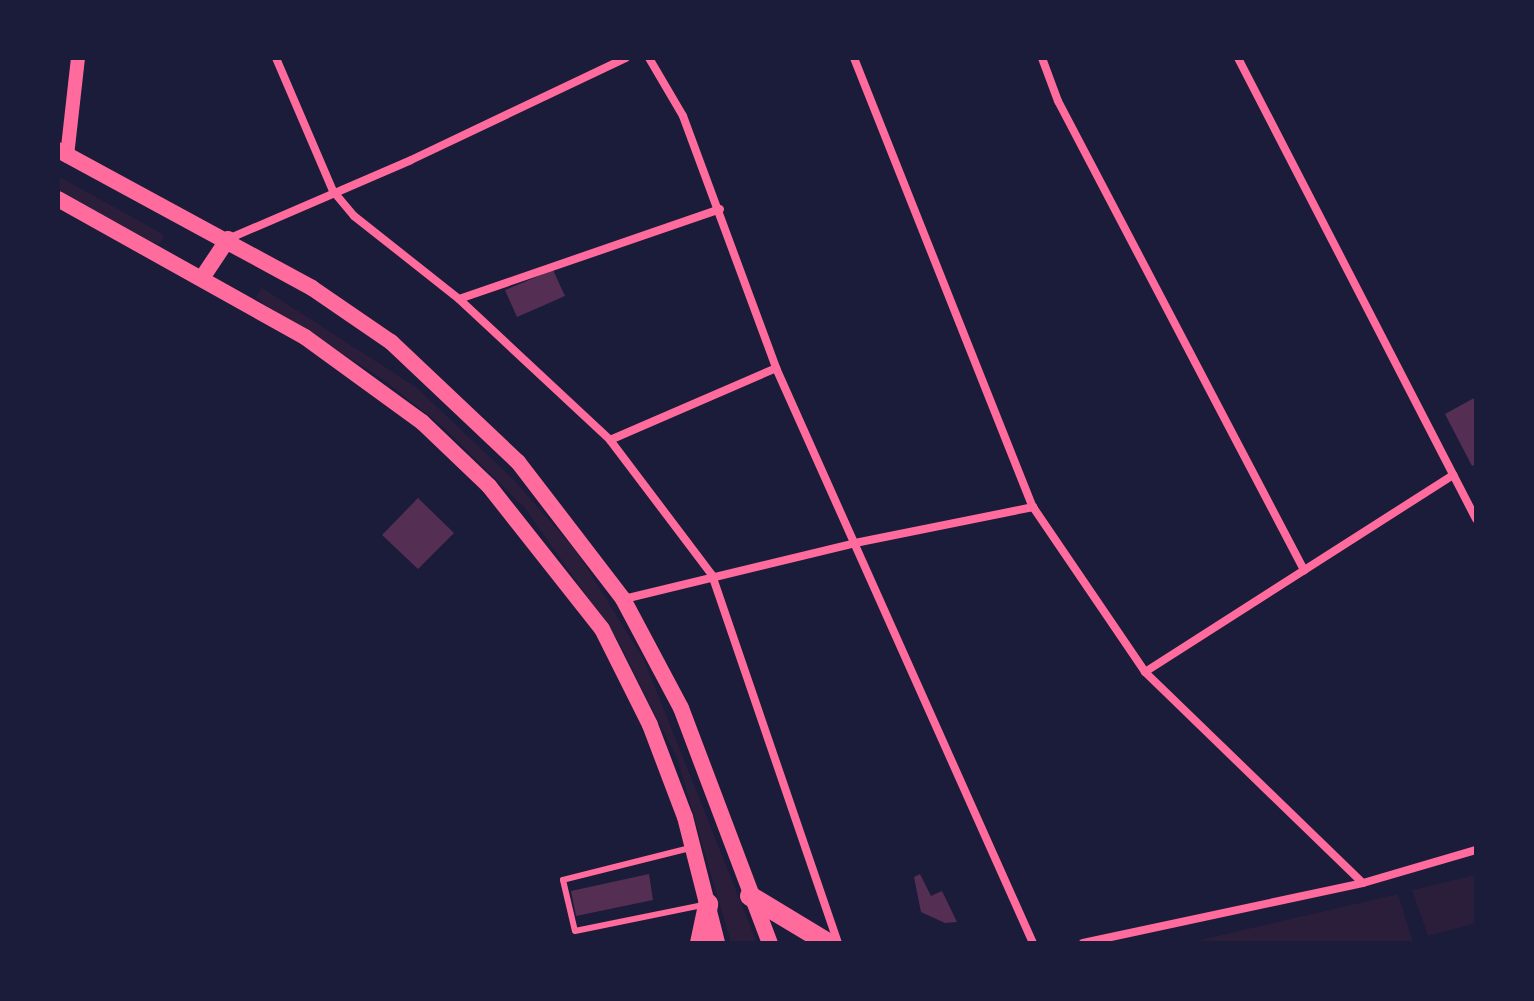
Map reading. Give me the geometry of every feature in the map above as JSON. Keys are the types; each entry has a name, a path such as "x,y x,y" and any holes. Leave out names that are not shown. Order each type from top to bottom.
{"highway":[{"path":"750,896 828,943"},
{"path":"700,943 708,904"}],"main road":[{"path":"62,153 228,239 391,342 518,462 623,599 681,708 770,943"},
{"path":"58,199 305,337 422,422 489,486 602,629 650,725 694,848 717,943"},
{"path":"202,278 228,239"}],"street":[{"path":"62,153 78,58"},
{"path":"276,58 333,191 354,216 459,299 610,440 712,575 838,943"},
{"path":"228,239 333,191 411,160 626,58"},
{"path":"649,58 683,116 720,209 776,368 1033,943"},
{"path":"854,58 1033,507 1145,672 1363,883"},
{"path":"1042,58 1058,101 1304,570"},
{"path":"1238,58 1476,519"},
{"path":"459,299 720,209"},
{"path":"610,440 776,368"},
{"path":"1145,672 1453,475"},
{"path":"623,599 712,575 1033,507"},
{"path":"1083,943 1363,883 1476,850"}],"lane":[{"path":"694,848 563,880 575,931 708,904"}],"shaded area":[{"path":"58,176 161,233 164,238 159,244 149,241 83,204 58,189"},
{"path":"262,288 416,387 514,480 577,552 644,660 757,943 731,943 677,758 617,639 524,507 441,425 381,378 264,304 256,297"},
{"path":"1476,875 1476,923 1428,936 1412,890"},
{"path":"1398,894 1413,942 1188,943 1192,942"}],"building":[{"path":"553,270 565,296 517,317 505,290"},
{"path":"1476,397 1476,464 1472,466 1445,414"},
{"path":"418,498 454,533 418,569 382,535"},
{"path":"649,874 653,900 576,916 571,891"},
{"path":"920,874 931,896 942,891 957,922 945,923 921,912 914,877"}]}
